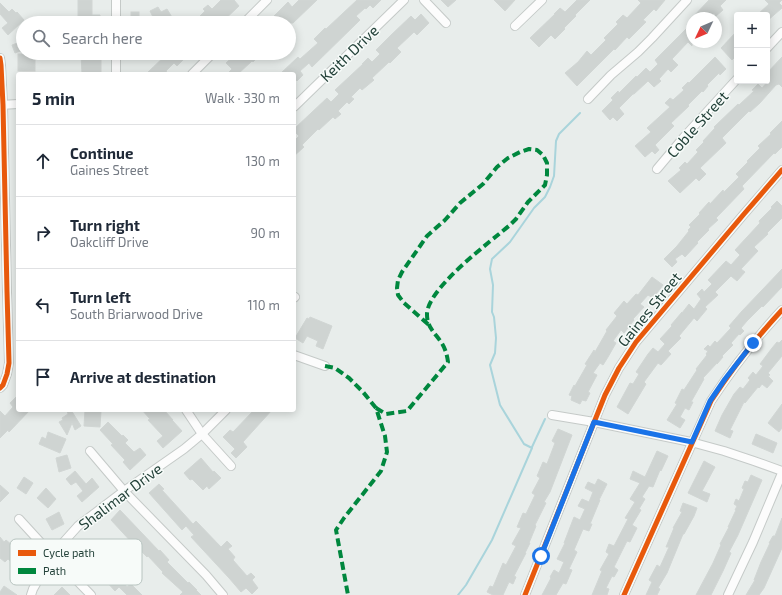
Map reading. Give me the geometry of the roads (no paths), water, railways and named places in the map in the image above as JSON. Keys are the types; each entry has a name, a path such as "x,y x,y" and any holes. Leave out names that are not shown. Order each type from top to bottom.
{"street":[{"path":"116,0 116,16"},
{"path":"251,16 268,0"},
{"name":"Keith Drive","path":"296,104 404,0"},
{"path":"424,0 446,23"},
{"path":"515,26 542,0"},
{"path":"588,99 611,75 638,52 687,0"},
{"path":"770,45 782,32"},
{"path":"0,58 3,292 9,363 7,374 0,388"},
{"path":"116,60 116,72"},
{"path":"194,72 206,60"},
{"name":"Coble Street","path":"657,169 734,82"},
{"path":"1,105 16,104"},
{"name":"Gaines Street","path":"525,595 605,395 619,368 632,348 734,225 782,170"},
{"path":"624,595 710,401 753,343 782,310"},
{"path":"296,356 325,366"},
{"path":"187,412 202,434 231,466"},
{"name":"Shalimar Drive","path":"66,539 78,526 124,491 184,449 202,434 224,412"},
{"path":"552,415 692,442 754,460 782,472 728,595"},
{"path":"90,451 124,491 206,575 223,595"},
{"path":"19,519 37,539"},
{"name":"Shalimar Drive","path":"32,595 35,585"},
{"path":"81,585 91,595"}],"waterway":[{"path":"458,595 466,585 492,540 532,448 524,444 500,405 490,365 495,353 496,338 494,317 492,312 493,285 490,269 492,259 510,242 534,208 545,197 554,176 556,141 559,134 580,113"},
{"path":"532,447 545,419"}]}
